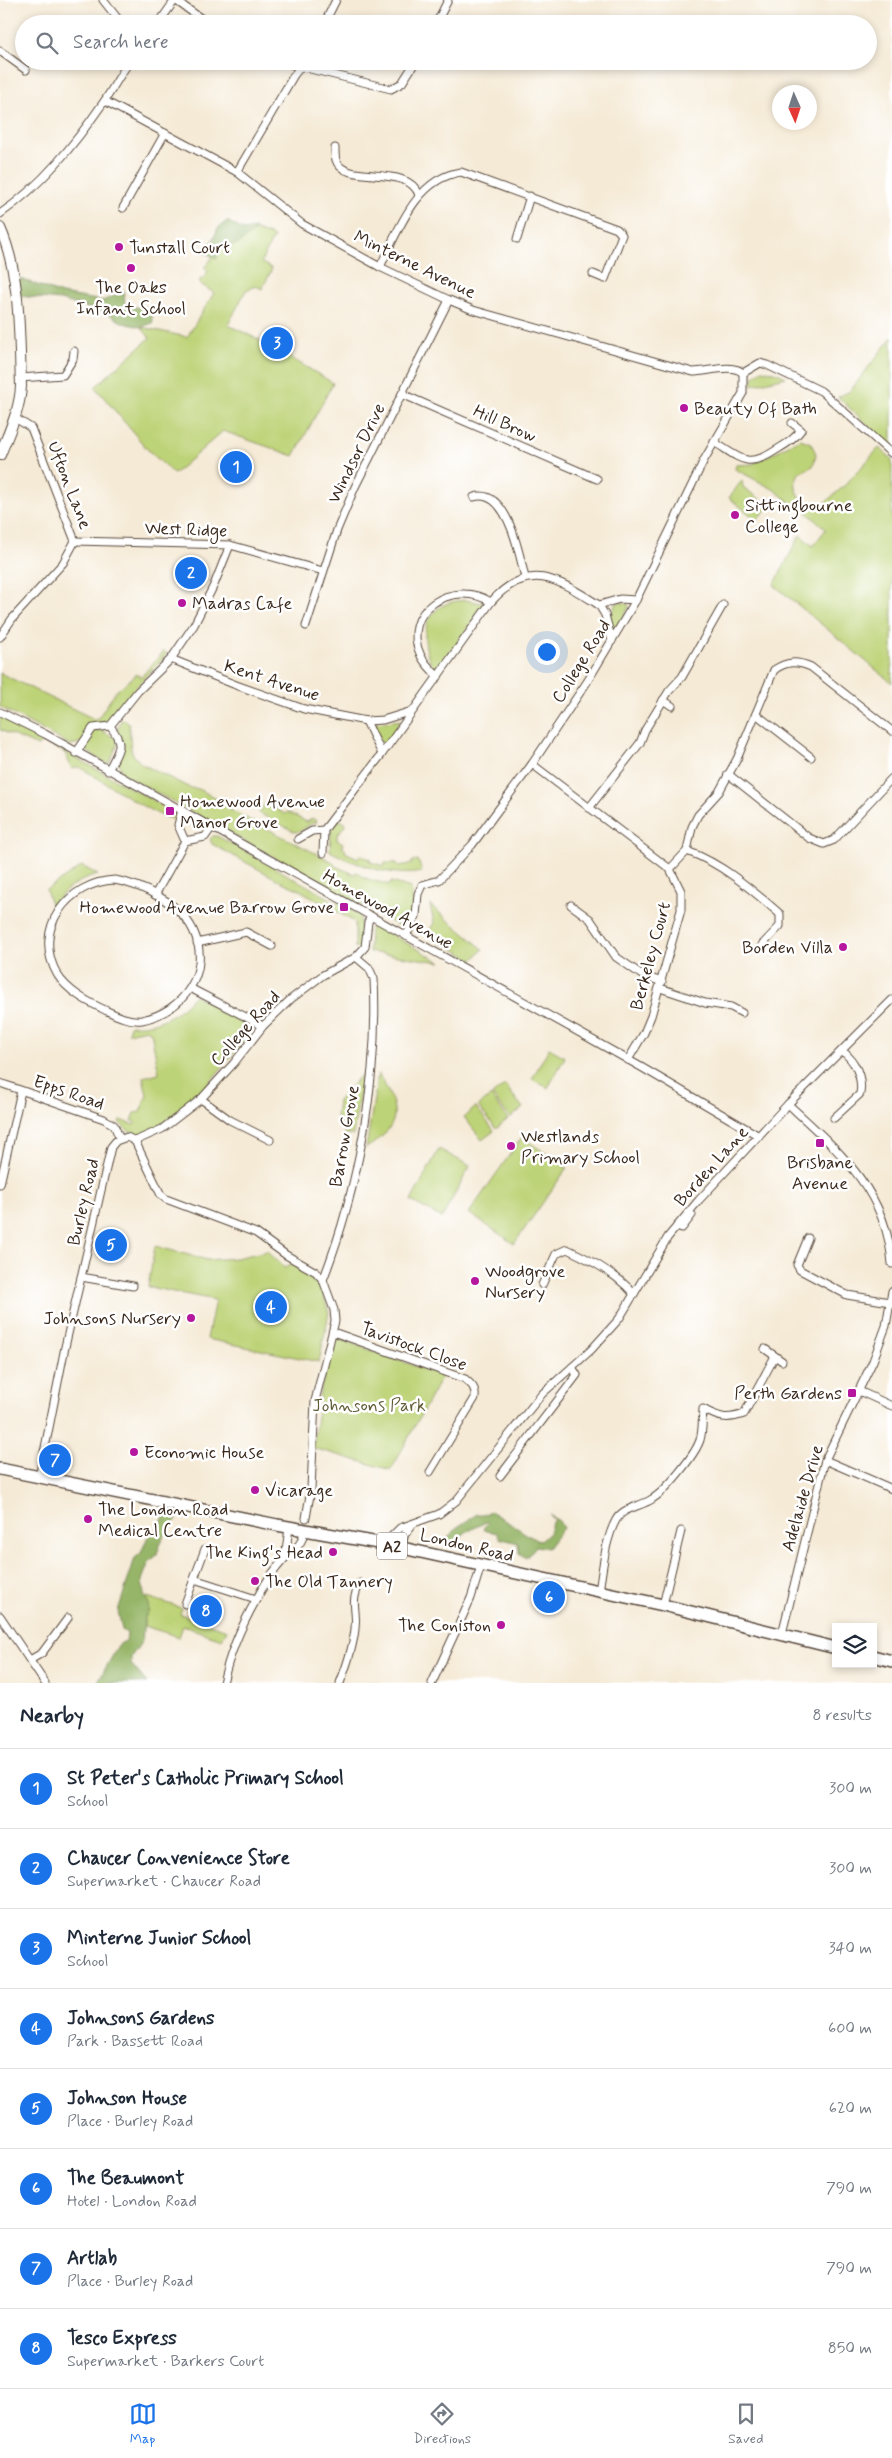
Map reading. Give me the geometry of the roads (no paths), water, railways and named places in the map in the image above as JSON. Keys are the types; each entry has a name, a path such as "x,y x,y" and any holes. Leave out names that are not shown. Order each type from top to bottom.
{"main road":[{"name":"London Road","path":"0,1469 39,1478 141,1496 289,1528 384,1544 663,1605 832,1647"},
{"path":"877,1657 892,1661"}],"street":[{"path":"103,0 115,15"},
{"path":"164,15 175,0 196,15"},
{"path":"328,15 336,0"},
{"path":"440,15 448,0"},
{"path":"0,51 15,62"},
{"path":"0,214 20,200 53,169 105,101 124,70"},
{"path":"237,172 298,70"},
{"path":"324,70 391,89 402,83 410,70"},
{"name":"Minterne Avenue","path":"105,101 237,172 302,224 380,267 472,310 694,372 731,368 738,369 743,374"},
{"path":"123,208 165,133"},
{"path":"336,148 336,160 340,167 358,173 391,177 409,182 416,187 419,195"},
{"path":"380,267 419,195 435,181 449,174 461,172 617,229 622,235 605,278 593,274"},
{"path":"516,239 530,196"},
{"path":"0,228 11,256 20,378 20,399 15,418 0,455"},
{"path":"0,258 11,256"},
{"name":"Windsor Drive","path":"306,626 337,530 449,300"},
{"path":"20,378 64,375 73,359 74,351"},
{"path":"743,374 760,363 767,364 822,391 892,454"},
{"name":"College Road","path":"406,936 416,916 418,894 422,885 439,880 460,859 532,764 612,641 636,600 714,442 743,393 743,374"},
{"name":"Hill Brow","path":"402,394 597,479"},
{"name":"Ufton Lane","path":"0,637 12,619 63,563 75,541 31,428 15,418"},
{"path":"714,442 742,459 757,461 788,444 801,430 792,423"},
{"path":"474,497 479,495 488,498 502,509 513,530 525,578"},
{"name":"West Ridge","path":"75,541 230,544 323,570"},
{"path":"76,753 93,728 110,726 138,691 171,659 201,613 230,544"},
{"path":"323,853 324,830 382,754 491,602 504,587 525,578 542,577 560,582 599,605 605,616 612,641"},
{"path":"438,677 421,656 418,646 417,631 428,608 439,598 452,593 476,594 491,602"},
{"path":"599,605 620,599 636,600"},
{"path":"589,808 640,744 645,730 669,691 682,677 723,605"},
{"name":"Kent Avenue","path":"171,659 304,709 366,721 383,720 412,711"},
{"path":"670,869 687,851 692,827 698,814 719,792 756,714 774,670 781,666 799,662 811,667 892,731"},
{"path":"664,700 672,706"},
{"name":"Homewood Avenue","path":"0,712 45,734 108,771 182,810 628,1060 758,1136"},
{"path":"756,714 811,757"},
{"path":"366,721 382,754"},
{"path":"108,771 120,747 117,734 110,726"},
{"name":"Berkeley Court","path":"532,764 670,869 681,890 681,910 661,985 644,1033 628,1060"},
{"path":"728,774 809,838 824,844 838,836 892,778"},
{"path":"182,810 178,825 185,841"},
{"path":"155,895 185,841 205,837 212,827"},
{"path":"298,839 312,831 324,830"},
{"path":"687,851 724,868 749,886 780,914 780,926 762,945"},
{"path":"115,880 129,883 155,895 185,918 193,930 197,943 199,967 190,988 174,1007 162,1015 142,1020 131,1020 108,1012 76,994 58,976 50,948 50,932 56,916 74,893 102,881 115,880"},
{"path":"571,905 597,928 616,957 642,975 705,1003 731,1007 742,1013"},
{"path":"356,957 365,947 368,922 371,916"},
{"path":"197,943 246,932 272,946"},
{"name":"College Road","path":"135,1141 162,1129 201,1099 234,1063 263,1026 305,987 356,957"},
{"name":"Barrow Grove","path":"323,1280 340,1236 362,1134 372,1060 374,980 369,968 356,957"},
{"path":"190,988 263,1026"},
{"name":"Borden Lane","path":"384,1544 400,1528 439,1514 456,1501 542,1394 591,1350 619,1319 677,1226 788,1104 892,1000"},
{"path":"731,1007 731,1016"},
{"path":"834,1118 860,1094 861,1089 860,1075 848,1055 842,1051"},
{"name":"Epps Road","path":"0,1083 104,1119 114,1126 120,1139"},
{"path":"0,1184 21,1091"},
{"path":"201,1099 230,1120 270,1140"},
{"path":"788,1104 846,1158 859,1174 881,1218 892,1264"},
{"path":"120,1139 127,1137 135,1141 161,1195 166,1199 256,1233 286,1255 316,1272 323,1280 334,1310 335,1321 315,1400 311,1489 306,1518"},
{"name":"Burley Road","path":"39,1478 81,1277 111,1148 120,1139"},
{"path":"677,1226 682,1228 698,1208"},
{"path":"808,1238 797,1265 800,1270 847,1294 890,1302"},
{"path":"542,1285 556,1254 567,1249 628,1287 634,1294"},
{"path":"81,1277 133,1286"},
{"name":"Adelaide Drive","path":"782,1634 825,1460 859,1390 886,1326 892,1290"},
{"name":"Tavistock Close","path":"333,1332 464,1379 473,1385 476,1392 475,1398 430,1472"},
{"path":"765,1349 782,1361"},
{"path":"599,1591 610,1534 616,1518 624,1511 652,1499 660,1493 691,1456 700,1440 703,1409 721,1418 730,1419 744,1414 774,1356"},
{"path":"500,1476 577,1375 572,1367"},
{"path":"859,1390 892,1406"},
{"path":"825,1460 892,1489"},
{"path":"401,1548 405,1534 412,1525"},
{"path":"285,1558 289,1528"},
{"path":"223,1683 227,1664 256,1599 285,1558 303,1540 304,1530"},
{"path":"663,1605 681,1531"},
{"path":"185,1604 205,1549"},
{"path":"432,1683 471,1598 481,1566"},
{"path":"194,1579 256,1599"},
{"path":"340,1683 349,1661 356,1627 353,1596 360,1582"},
{"path":"0,1616 45,1683"},
{"path":"30,1660 42,1653 68,1618"}],"place":[{"name":"Tunstall Court","path":"119,247"},
{"name":"The Oaks Infant School","path":"131,268"},
{"name":"Minterne Junior School","path":"277,343"},
{"name":"Beauty Of Bath","path":"684,408"},
{"name":"St Peter's Catholic Primary School","path":"236,467"},
{"name":"Sittingbourne College","path":"735,515"},
{"name":"Chaucer Convenience Store","path":"191,573"},
{"name":"Madras Cafe","path":"182,603"},
{"name":"Homewood Avenue Manor Grove","path":"170,811"},
{"name":"Homewood Avenue Barrow Grove","path":"344,907"},
{"name":"Borden Villa","path":"843,947"},
{"name":"Brisbane Avenue","path":"820,1143"},
{"name":"Westlands Primary School","path":"511,1146"},
{"name":"Johnson House","path":"111,1245"},
{"name":"Woodgrove Nursery","path":"475,1281"},
{"name":"Johnsons Gardens","path":"271,1307"},
{"name":"Johnsons Nursery","path":"191,1318"},
{"name":"Perth Gardens","path":"852,1393"},
{"name":"Economic House","path":"134,1452"},
{"name":"Artlab","path":"55,1460"},
{"name":"Vicarage","path":"255,1490"},
{"name":"The London Road Medical Centre","path":"88,1519"},
{"name":"The King's Head","path":"333,1552"},
{"name":"The Old Tannery","path":"255,1581"},
{"name":"The Beaumont","path":"549,1597"},
{"name":"Tesco Express","path":"206,1611"},
{"name":"The Coniston","path":"501,1625"}],"park label":[{"name":"Johnsons Park","path":"369,1405"}]}
